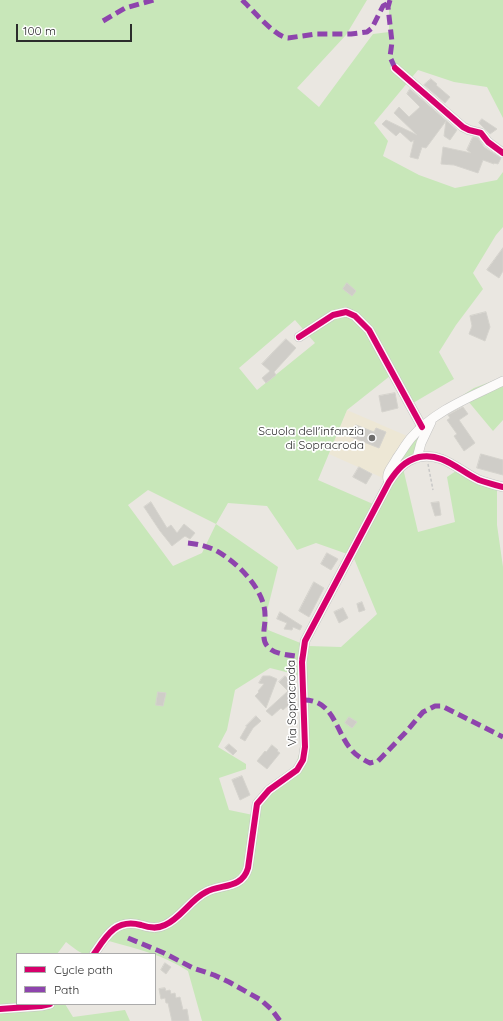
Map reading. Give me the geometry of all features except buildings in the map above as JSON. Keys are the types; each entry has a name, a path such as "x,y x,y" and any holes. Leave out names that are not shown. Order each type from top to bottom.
{"street":[{"path":"395,68 462,127 481,133 488,142 503,153"},
{"path":"299,337 333,315 346,312 355,316 369,330 422,427"},
{"path":"389,482 387,474 410,439 422,427 456,403 503,381"},
{"path":"434,418 421,443 421,457 440,458 479,480 503,487"},
{"name":"Via Sopracroda","path":"95,953 111,931 122,925 132,923 155,928 165,925 204,893 238,882 245,876 248,868 257,804 269,790 297,770 303,760 305,747 302,662 305,641 389,482 404,464 421,457"},
{"path":"0,1009 46,1005"}],"path":[{"path":"421,457 433,490"}],"shaded area":[{"path":"347,410 407,436 385,479 329,454"}],"green space":[{"path":"0,0 367,0 346,35 297,88 319,107 373,34 389,32 389,0 503,0 503,118 487,87 454,82 418,70 374,123 388,141 383,156 419,175 455,188 497,180 503,172 503,227 496,235 473,273 483,289 456,325 439,352 454,379 413,403 395,372 347,410 318,480 373,504 407,436 422,418 414,462 403,468 418,532 455,522 447,477 456,471 497,489 497,525 503,567 503,1021 202,1021 188,971 179,965 156,956 156,953 149,953 109,941 94,953 82,953 66,942 58,953 16,953 16,1005 66,1005 73,1017 125,1010 130,1021 0,1021","holes":["295,320 315,343 257,390 239,368","148,490 216,524 202,553 173,566 128,505","228,503 267,506 297,550 316,543 353,556 377,614 341,647 308,646 268,630 267,611 278,567 216,524","270,668 298,675 302,745 295,767 253,815 229,810 219,778 246,769 246,764 218,747 227,730 235,690"]},
{"path":"503,377 503,420 493,431 463,395 474,388"}],"marked path":[{"path":"103,21 125,8 154,0"},
{"path":"242,0 270,28 288,38 316,34 351,34 367,32 372,28 383,6 389,3"},
{"path":"390,0 388,7 392,42 390,57 395,68"},
{"path":"188,543 202,545 215,550 232,561 248,577 260,595 264,605 265,615 264,640 268,647 275,652 302,657"},
{"path":"303,700 313,701 327,710 352,750 359,757 370,763 378,761 423,712 435,706 442,706 503,737"},
{"path":"128,938 164,953 193,968 229,982 261,1000 272,1010 280,1021"}],"cycle path":[{"path":"395,68 463,127 481,133 488,142 503,153"},
{"path":"299,337 333,315 346,312 355,316 369,330 422,427"},
{"path":"95,953 108,935 118,926 132,923 156,928 162,926 176,918 200,895 236,883 245,875 248,868 257,804 269,790 297,770 303,760 305,747 302,662 305,641 389,482 398,470 409,461 419,457 436,457 450,463 479,480 503,487"},
{"path":"0,1009 46,1005"}],"place":[{"name":"Scuola dell'infanzia di Sopracroda","path":"372,438"}]}
